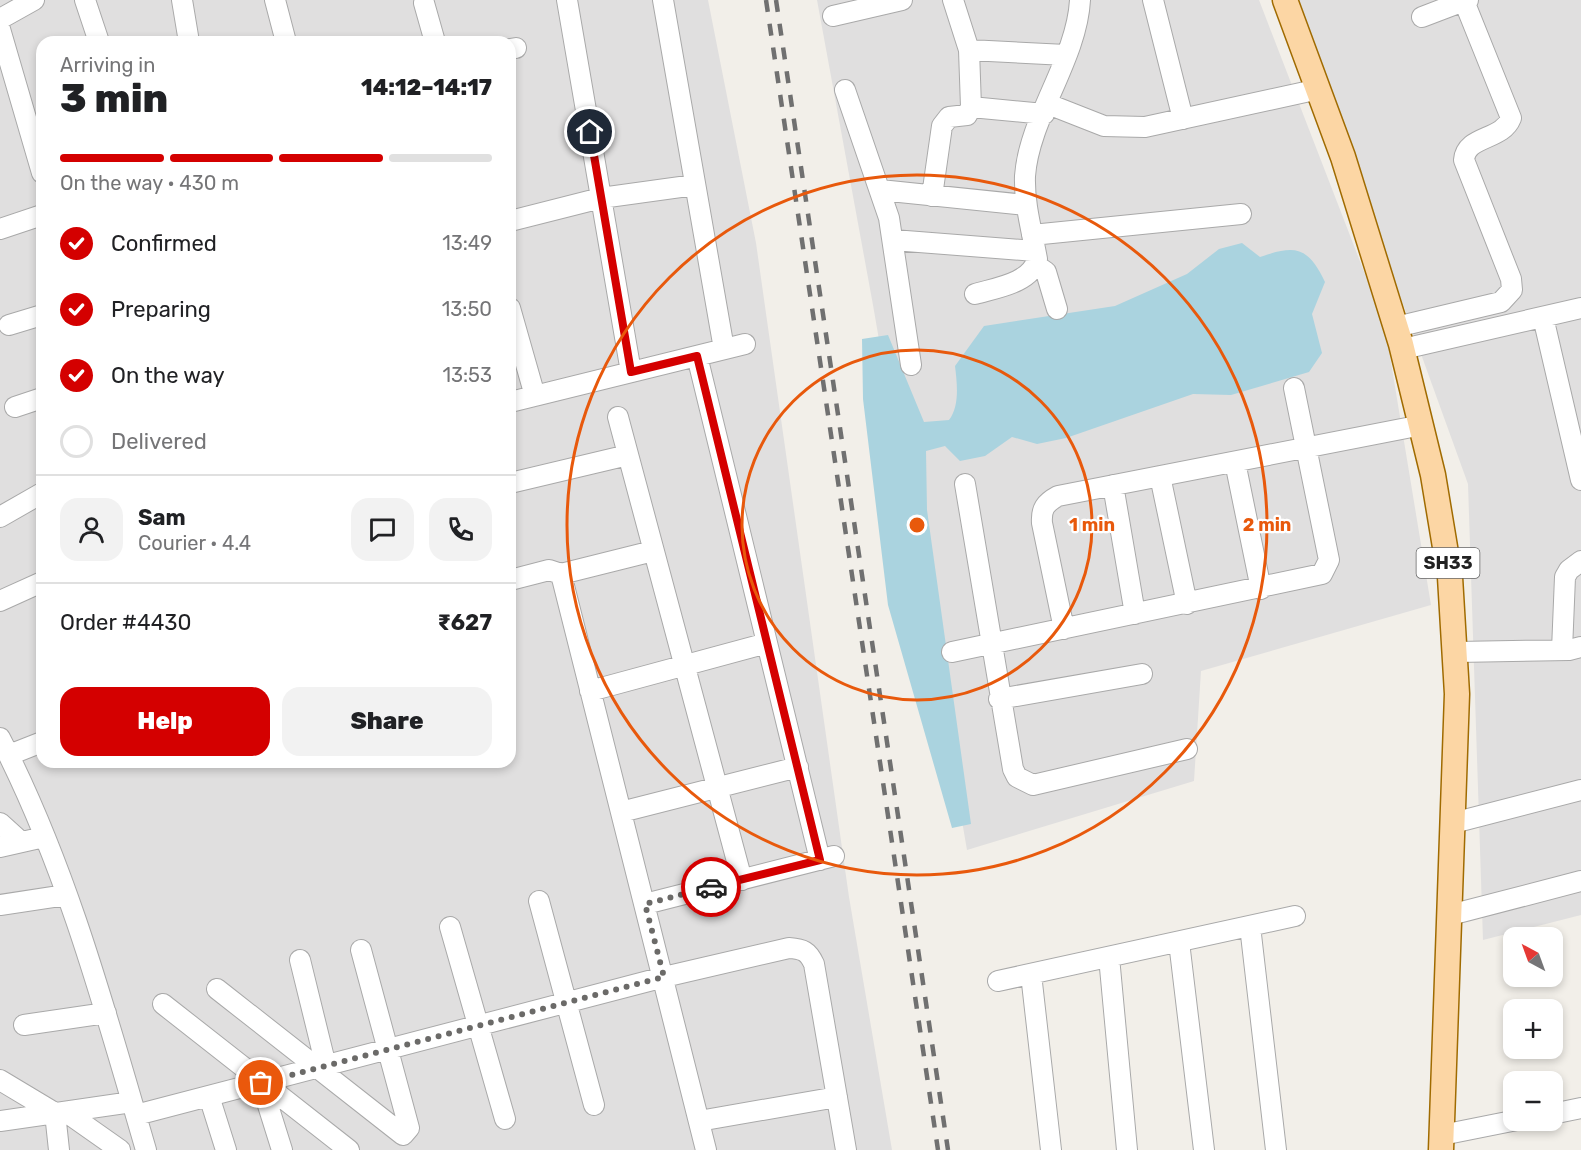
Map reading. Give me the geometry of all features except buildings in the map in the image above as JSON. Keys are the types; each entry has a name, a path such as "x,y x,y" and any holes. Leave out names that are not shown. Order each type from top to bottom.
{"main road":[{"name":"SH33","path":"1285,0 1319,88 1380,270 1422,425 1445,542 1457,652 1442,1142"}],"street":[{"path":"0,19 34,0"},
{"path":"85,0 97,36"},
{"path":"182,0 188,36"},
{"path":"275,0 284,36"},
{"path":"567,0 631,372"},
{"path":"663,0 724,349"},
{"path":"833,16 903,0"},
{"path":"932,196 942,126 949,117 967,115 971,107 969,50 953,0"},
{"path":"1057,309 1046,272 1034,250 1026,205 1025,175 1031,150 1077,26 1080,0"},
{"path":"1153,0 1183,119"},
{"path":"1400,338 1501,302 1512,290 1511,279 1464,160 1465,151 1470,145 1500,133 1508,126 1511,118 1459,2 1422,17"},
{"path":"424,3 433,36"},
{"path":"0,29 36,152"},
{"path":"969,50 1066,56"},
{"path":"971,107 1046,109 1104,126 1145,127 1319,88"},
{"path":"845,90 880,190 893,240 911,365"},
{"path":"516,219 601,198 695,185"},
{"path":"880,190 1026,205"},
{"path":"893,240 1034,250 1241,214"},
{"path":"0,229 36,217"},
{"path":"975,294 1022,279 1034,250"},
{"path":"1400,338 1543,317 1581,308"},
{"path":"9,325 36,317"},
{"path":"1543,317 1581,480"},
{"path":"516,329 535,396"},
{"path":"516,401 745,344"},
{"path":"645,904 827,858 798,767 697,356"},
{"path":"952,652 1314,578 1327,568 1329,560 1294,388"},
{"path":"15,407 36,400"},
{"path":"618,417 742,880"},
{"path":"1064,629 1042,512 1047,502 1058,496 1422,425"},
{"path":"516,482 628,455"},
{"path":"1235,462 1261,589"},
{"path":"1160,476 1187,604"},
{"path":"965,484 999,699 1013,769 1017,777 1033,785 1187,749"},
{"path":"1113,486 1135,614"},
{"path":"0,517 36,496"},
{"path":"516,578 549,570 561,574 653,551"},
{"path":"1457,652 1571,649 1565,577 1569,570 1581,561"},
{"path":"561,574 706,1150"},
{"path":"0,601 36,585"},
{"path":"590,691 767,643"},
{"path":"999,699 1142,674"},
{"path":"36,743 4,746 25,787 91,959 146,1150"},
{"path":"621,812 798,767"},
{"path":"1453,823 1581,790"},
{"path":"0,823 21,842"},
{"path":"0,847 44,837"},
{"path":"1450,915 1581,881"},
{"path":"0,905 66,895"},
{"path":"539,901 594,1105"},
{"path":"998,981 1295,916"},
{"path":"1250,926 1276,1150"},
{"path":"450,927 505,1119"},
{"path":"1179,942 1204,1150"},
{"path":"0,1121 61,1112 134,1109 209,1096 664,977 789,948 802,949 814,964 846,1150"},
{"path":"217,989 321,1067 403,1135 410,1128 361,950"},
{"path":"1109,957 1127,1150"},
{"path":"300,960 321,1067"},
{"path":"1031,974 1052,1150"},
{"path":"163,1004 349,1150"},
{"path":"24,1025 106,1013"},
{"path":"0,1080 61,1112 120,1150"},
{"path":"261,1083 282,1150"},
{"path":"209,1096 226,1150"},
{"path":"699,1121 837,1097"},
{"path":"1563,1112 1581,1108"},
{"path":"58,1150 61,1112"},
{"path":"1442,1142 1503,1124"}],"shaded area":[{"path":"0,0 708,0 756,243 849,897 892,1150 0,1150"},
{"path":"817,0 1259,0 1385,326 1431,605 1201,671 1194,781 967,850 873,305"},
{"path":"1293,0 1581,0 1581,915 1534,927 1503,927 1503,935 1483,940 1468,484"}],"water":[{"path":"1242,243 1260,257 1283,251 1299,252 1313,261 1319,270 1325,282 1312,314 1322,353 1309,372 1231,395 1193,394 1066,438 1037,444 1012,437 985,456 960,461 945,446 926,451 927,510 971,824 952,828 888,605 863,399 862,339 888,335 924,422 949,420 956,401 955,366 984,326 1115,306 1187,274 1219,249"}],"railway":[{"path":"766,0 938,1150"},
{"path":"776,0 948,1150"}],"way so far":[{"path":"261,1083 664,977 645,904 711,887"}],"route":[{"path":"590,132 631,372 697,356 820,860 711,887"}]}
